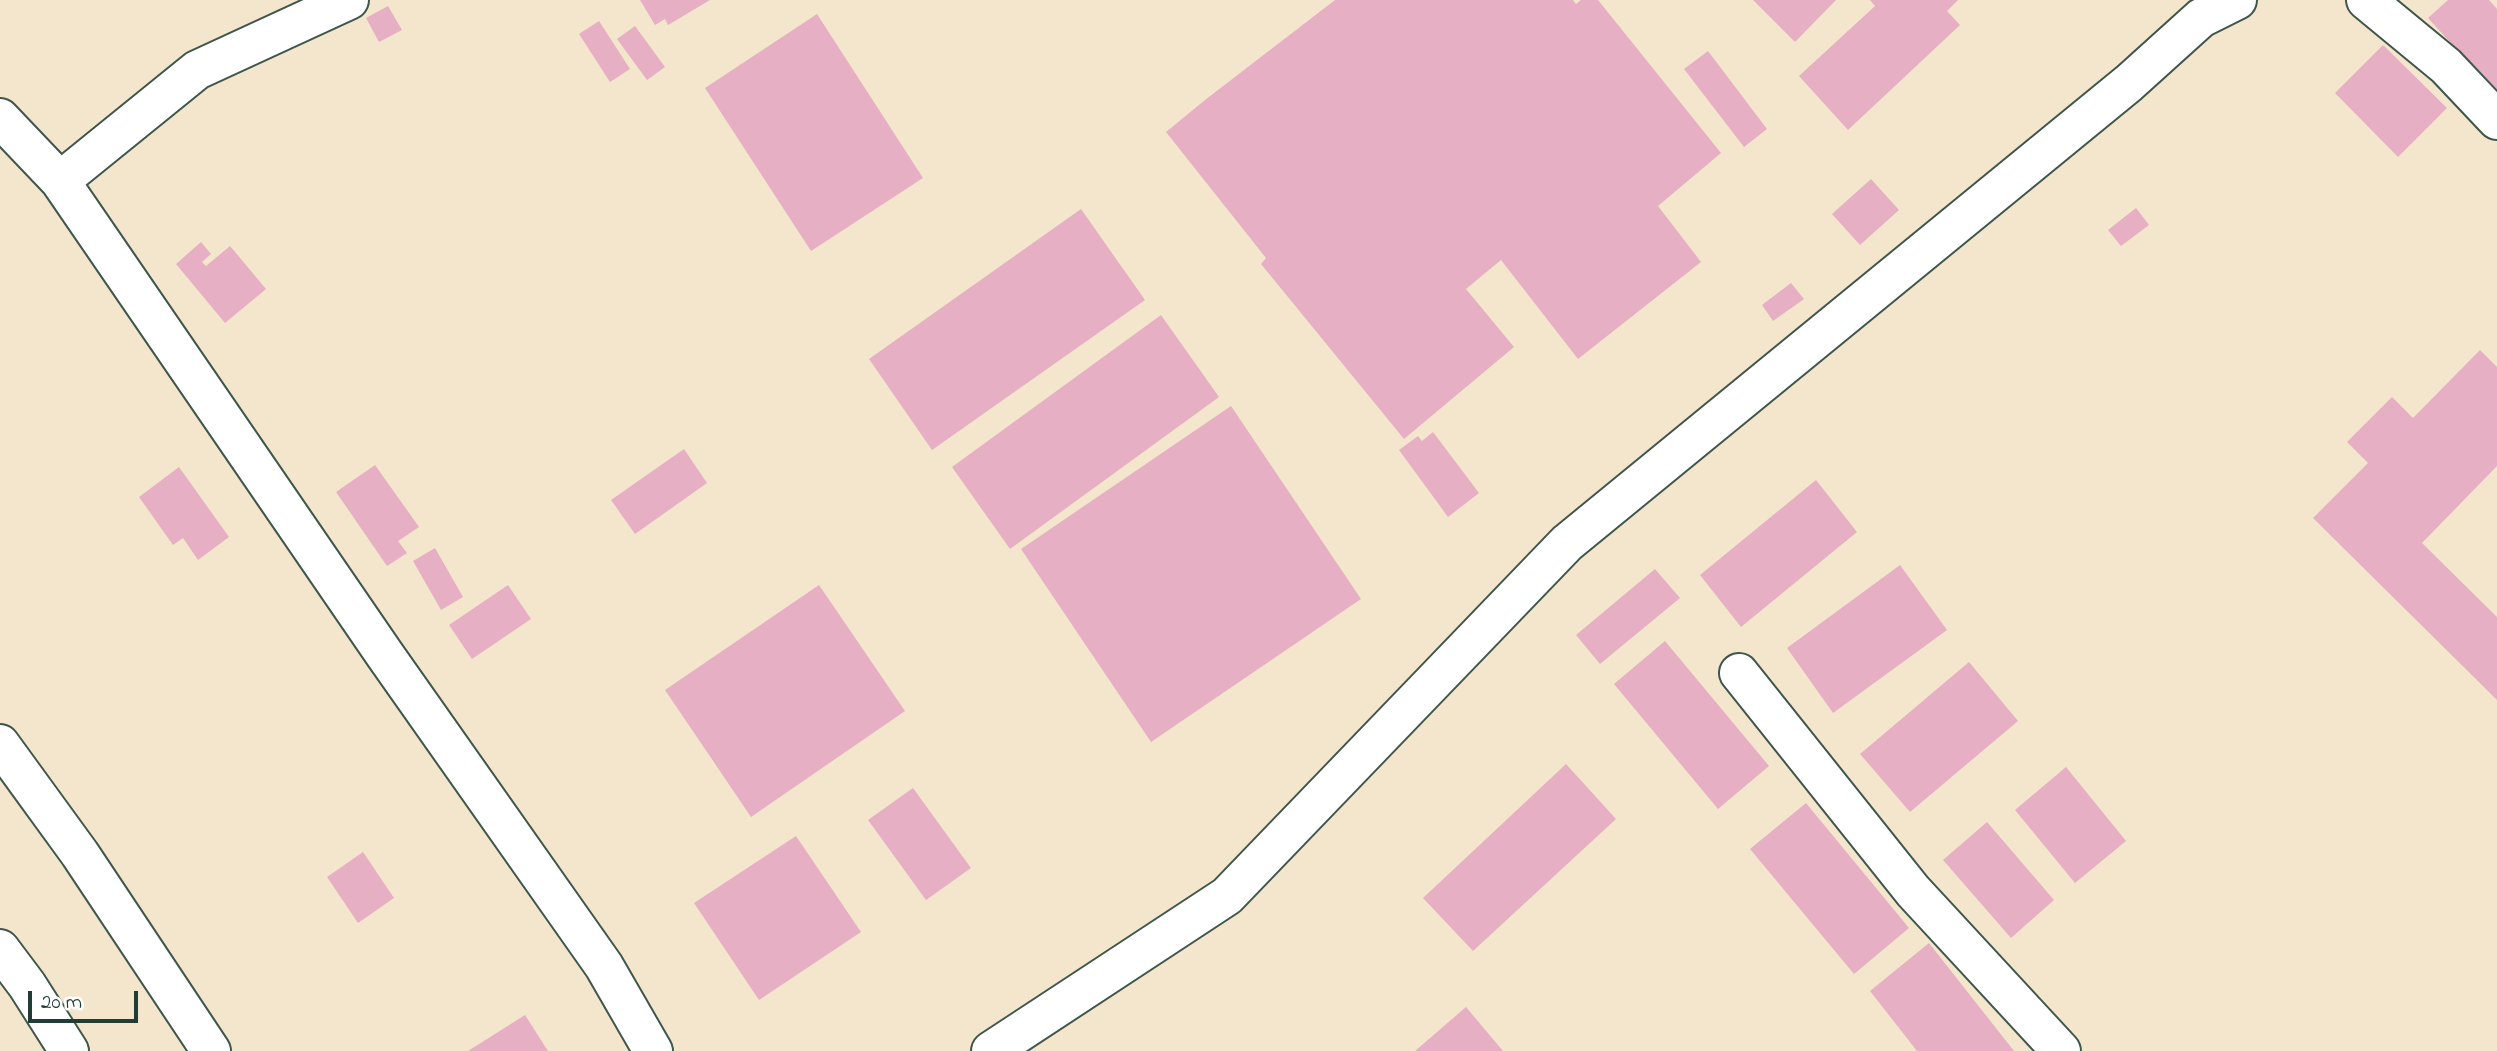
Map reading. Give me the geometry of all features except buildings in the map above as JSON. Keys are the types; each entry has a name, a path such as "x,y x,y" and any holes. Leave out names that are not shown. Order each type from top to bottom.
{"main road":[{"path":"60,181 197,70 349,0"},
{"path":"991,1051 1227,896 1567,543 2129,83 2201,18 2236,0"},
{"path":"2366,0 2446,66 2497,120"},
{"path":"0,118 60,181 385,655 604,966 653,1051"},
{"path":"1739,673 1913,891 2061,1051"},
{"path":"0,744 80,854 211,1051"},
{"path":"0,949 27,985 69,1051"}]}
